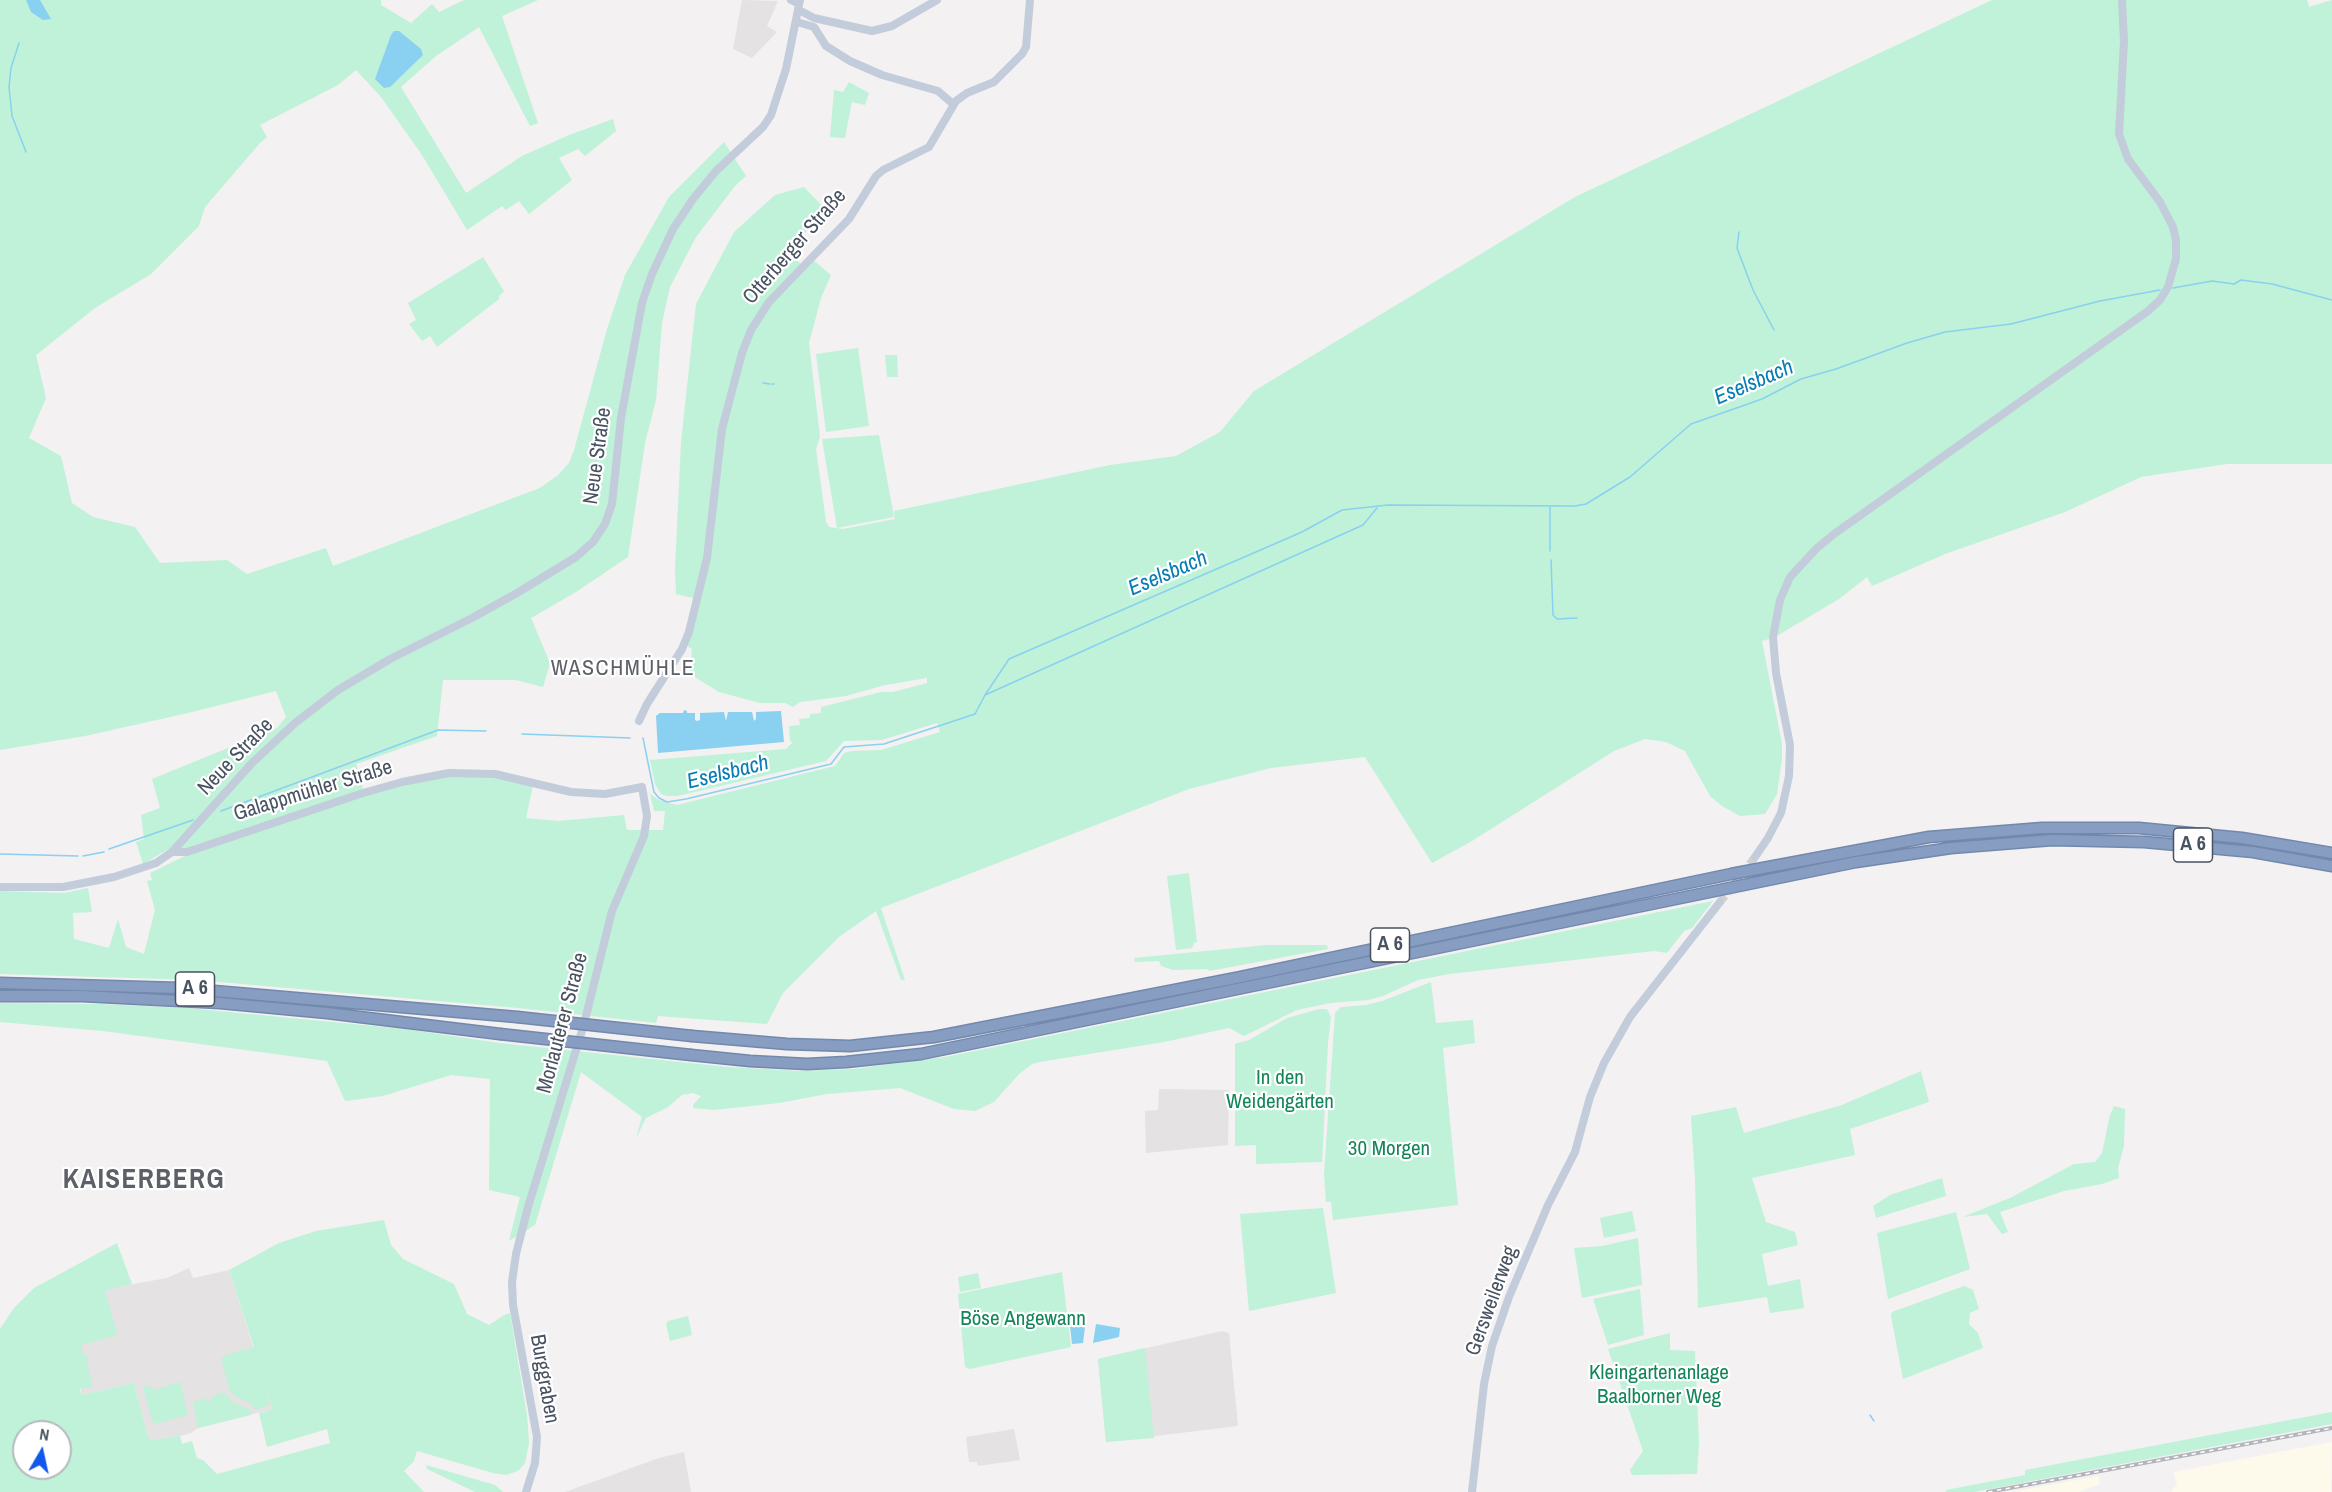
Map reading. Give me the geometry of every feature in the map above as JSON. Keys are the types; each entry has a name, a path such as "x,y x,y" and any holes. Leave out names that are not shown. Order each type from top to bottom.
{"highway":[{"name":"A 6","path":"0,983 179,988 517,1017 692,1036 841,1046 873,1045 934,1037 1214,982 1731,874 1929,837 2042,828 2139,828 2242,838 2332,853"},
{"name":"A 6","path":"0,996 121,997 220,1003 750,1061 807,1064 846,1062 921,1054 1856,862 1951,848 2052,840 2144,842 2243,851 2332,866"}],"street":[{"path":"797,22 814,27 826,46 850,61 882,75 938,91 953,104 968,93 994,82 1024,51 1030,0"},
{"path":"1755,857 1781,813 1789,776 1790,745 1776,673 1773,637 1780,600 1790,577 1834,534 2148,311 2160,300 2172,277 2176,250 2173,227 2160,202 2128,159 2119,134 2118,117 2124,41 2122,0"},
{"path":"797,3 814,18 872,31 892,26 934,1"},
{"name":"Neue Straße","path":"172,852 252,763 295,723 338,690 390,659 517,593 576,557 593,542 605,524 612,504 621,418 642,303 652,273 673,229 693,199 716,171 763,127 771,115 780,94 797,22 797,3"},
{"name":"Otterberger Straße","path":"639,721 647,704 682,649 689,632 707,558 722,429 742,353 751,330 769,302 849,219 876,176 891,165 923,151 933,143 953,104"},
{"name":"Galappmühler Straße","path":"0,886 63,887 88,883 144,868 172,852 187,852 402,782 449,773 501,775 571,792 605,794 642,787"},
{"name":"Morlauterer Straße","path":"513,1271 528,1207 584,1024 612,911 644,836 646,816 642,787"},
{"name":"Gersweilerweg","path":"1472,1492 1485,1378 1491,1346 1551,1197 1575,1152 1590,1097 1615,1041 1646,995 1720,902"},
{"name":"Burggraben","path":"513,1271 513,1305 537,1437 535,1463 526,1492"}],"shaded area":[{"path":"742,0 778,1 767,26 777,32 752,58 733,49"},
{"path":"1159,1089 1229,1090 1228,1145 1146,1153 1145,1111 1158,1110"},
{"path":"189,1268 193,1278 229,1270 273,1409 198,1428 180,1436 151,1440 147,1434 134,1383 81,1395 81,1345 105,1289 167,1278"},
{"path":"1222,1331 1229,1333 1238,1426 1106,1442 1098,1359"},
{"path":"1014,1429 1020,1460 978,1466 977,1462 969,1462 966,1437"},
{"path":"2332,1442 2331,1492 2171,1492 2177,1484 2173,1472"},
{"path":"684,1452 691,1492 565,1492 659,1458"},
{"path":"2099,1476 2100,1484 2079,1492 2011,1492"}],"green space":[{"path":"0,0 381,0 381,5 411,23 432,4 439,12 464,0 538,0 502,16 538,123 530,126 479,27 436,56 401,87 466,193 522,156 613,119 616,131 585,156 578,149 559,158 572,180 529,214 519,201 506,210 502,206 467,230 422,155 381,97 356,70 338,85 260,125 267,137 205,207 199,226 151,274 95,308 36,355 46,398 29,438 61,456 72,503 93,517 135,527 160,563 227,560 247,574 326,548 333,566 540,488 558,475 569,463 607,329 625,275 669,197 724,142 746,176 735,186 696,237 670,287 662,323 656,400 645,443 628,557 576,592 531,618 550,663 543,687 516,680 443,680 437,736 356,764 363,789 189,848 167,850 143,864 136,842 144,839 141,815 160,808 152,779 277,728 286,717 276,691 85,736 0,750"},
{"path":"1992,0 2307,0 2309,7 2332,0 2332,464 2227,464 2141,477 2065,512 1945,554 1872,586 1867,577 1839,599 1775,637 1762,641 1782,744 1777,794 1765,814 1740,816 1722,806 1710,796 1685,751 1666,742 1645,739 1614,751 1472,841 1432,863 1365,757 1271,768 1189,789 881,908 905,980 901,980 876,911 839,937 783,993 767,1024 658,1016 656,1023 518,1008 196,980 0,974 0,891 64,893 88,888 92,912 73,913 74,939 109,948 118,919 126,947 144,954 155,910 147,881 152,880 150,873 187,855 402,784 450,776 494,776 533,786 526,818 558,821 624,815 627,830 663,830 665,811 654,811 650,794 659,800 677,805 835,766 844,753 881,750 940,732 937,723 882,740 844,741 826,761 678,796 661,794 655,784 650,760 786,749 793,742 790,741 789,726 800,725 799,719 810,718 810,714 821,713 821,707 927,683 927,678 885,685 846,696 800,702 793,707 785,703 760,703 719,692 690,674 692,649 687,646 693,598 676,594 675,570 681,442 696,304 734,232 775,195 804,187 826,210 788,252 803,266 811,258 831,275 821,298 809,343 820,437 816,449 826,522 829,527 843,529 895,519 894,511 1110,465 1176,456 1220,432 1254,391 1575,197"},
{"path":"849,82 869,93 865,105 852,102 845,138 830,137 834,90 843,92"},
{"path":"483,257 504,291 499,299 437,347 430,336 422,341 409,324 416,320 408,303"},
{"path":"858,348 869,426 826,432 816,354"},
{"path":"885,355 897,355 898,377 887,377"},
{"path":"879,435 894,517 837,528 822,439"},
{"path":"1189,873 1197,942 1192,948 1176,950 1167,876"},
{"path":"1713,901 1692,928 1684,931 1667,953 1654,951 1449,974 1418,980 1383,996 1368,1000 1330,1003 1297,1010 1244,1036 1229,1028 1164,1042 1039,1062 1032,1064 1019,1074 994,1102 975,1111 954,1109 900,1088 827,1094 779,1103 714,1110 693,1108 701,1096 693,1093 682,1095 668,1107 646,1118 636,1138 642,1117 581,1072 535,1225 509,1241 520,1197 489,1190 490,1079 451,1075 383,1096 345,1101 327,1061 103,1031 0,1022 0,1003 188,1008 405,1029 499,1043 728,1067 799,1071 853,1069 945,1057"},
{"path":"1267,945 1327,945 1328,949 1209,971 1208,969 1173,970 1161,966 1159,961 1135,962 1134,958"},
{"name":"30 Morgen","path":"1431,982 1436,1023 1473,1020 1475,1043 1443,1048 1458,1205 1333,1220 1331,1202 1326,1202 1324,1175 1335,1013 1341,1007 1382,1001"},
{"name":"In den Weidengärten","path":"1327,1009 1331,1017 1322,1162 1256,1164 1256,1145 1235,1146 1235,1044 1249,1040 1287,1018"},
{"path":"1921,1071 1929,1102 1850,1129 1855,1155 1752,1178 1766,1222 1795,1232 1798,1245 1762,1254 1768,1286 1800,1279 1804,1308 1770,1313 1767,1297 1698,1308 1691,1116 1736,1107 1744,1133 1842,1105"},
{"path":"2114,1106 2125,1109 2124,1146 2118,1168 2119,1178 2102,1184 2064,1191 2000,1212 2008,1232 2002,1234 1987,1214 1963,1217 2012,1197 2074,1164 2095,1162 2102,1153"},
{"path":"1942,1178 1946,1196 1876,1218 1873,1206 1890,1195"},
{"path":"1323,1208 1336,1293 1249,1311 1240,1214"},
{"path":"1632,1211 1636,1231 1604,1238 1600,1218"},
{"path":"1956,1212 1970,1269 1888,1299 1877,1233"},
{"path":"384,1220 391,1245 403,1259 454,1284 467,1314 489,1325 510,1313 527,1415 529,1443 525,1463 518,1471 506,1475 493,1473 417,1451 414,1461 404,1471 424,1492 0,1492 0,1329 14,1308 34,1288 117,1243 132,1284 105,1290 117,1335 81,1345 83,1355 88,1355 92,1387 80,1389 81,1395 134,1383 147,1434 151,1440 180,1436 182,1444 192,1441 197,1458 203,1460 217,1474 330,1443 327,1429 267,1447 259,1413 273,1409 266,1388 270,1405 255,1410 250,1403 233,1395 230,1391 221,1359 225,1355 254,1347 229,1270 279,1243 316,1231"},
{"path":"1638,1238 1642,1285 1582,1298 1574,1248 1602,1246"},
{"name":"Böse Angewann","path":"1062,1272 1071,1347 970,1369 965,1367 958,1294"},
{"path":"978,1273 981,1288 960,1292 958,1277"},
{"path":"1964,1286 1973,1290 1979,1309 1970,1313 1969,1324 1978,1333 1983,1348 1903,1379 1892,1312"},
{"path":"1640,1289 1644,1335 1608,1345 1593,1299"},
{"path":"688,1316 692,1335 670,1341 666,1324 668,1321"},
{"name":"Kleingartenanlage Baalborner Weg","path":"1670,1333 1670,1350 1695,1351 1699,1443 1697,1474 1632,1475 1630,1470 1643,1451 1608,1349"},
{"path":"1145,1348 1154,1438 1106,1442 1098,1359"},
{"path":"180,1382 188,1415 156,1424 152,1421 143,1387 149,1385 154,1390"},
{"path":"224,1392 231,1401 249,1409 251,1415 198,1428 193,1402 207,1398 206,1401 213,1400 212,1396"},
{"path":"2332,1412 2332,1424 1974,1492 1946,1492 1946,1490 2025,1475 2025,1470"},
{"path":"426,1465 495,1485 503,1492 475,1492 427,1469"}],"water":[{"path":"26,0 40,0 51,19 43,20 31,12"},
{"path":"394,31 399,31 421,49 423,55 390,87 384,88 375,79"},
{"path":"684,710 687,713 695,713 697,721 700,720 700,713 724,712 726,721 728,712 752,712 754,721 756,712 781,711 784,742 658,753 656,716 660,713 683,713"},
{"path":"1069,1317 1086,1319 1083,1343 1072,1344"},
{"path":"1096,1324 1120,1328 1119,1337 1093,1343"}],"waterway":[{"path":"19,43 11,68 9,87 12,116 26,152"},
{"path":"1739,232 1737,248 1753,290 1774,330"},
{"name":"Eselsbach","path":"2173,288 2212,281 2234,284 2241,280 2272,284 2332,300"},
{"name":"Eselsbach","path":"643,738 654,792 667,802 831,764 844,747 884,744 975,714 1009,659 1302,532 1342,510 1388,505 1575,506 1586,504 1630,477 1691,424 1762,399 1801,379 1945,332 2011,324 2100,301 2160,290"},
{"path":"763,383 770,384"},
{"path":"1550,507 1550,551"},
{"name":"Eselsbach","path":"985,695 1363,525 1377,508"},
{"path":"1551,560 1553,615 1557,619 1577,618"},
{"name":"Eselsbach","path":"221,811 438,730 486,731"},
{"name":"Eselsbach","path":"522,734 630,738"},
{"name":"Eselsbach","path":"109,849 193,820"},
{"name":"Eselsbach","path":"83,856 104,852"},
{"name":"Eselsbach","path":"0,854 78,856"},
{"path":"1870,1415 1874,1421"}],"tunnel":[{"path":"1720,902 1755,857"}],"railway":[{"path":"1988,1492 2332,1428"}],"district":[{"name":"WASCHMÜHLE","path":"623,669"},
{"name":"KAISERBERG","path":"144,1181"}]}
